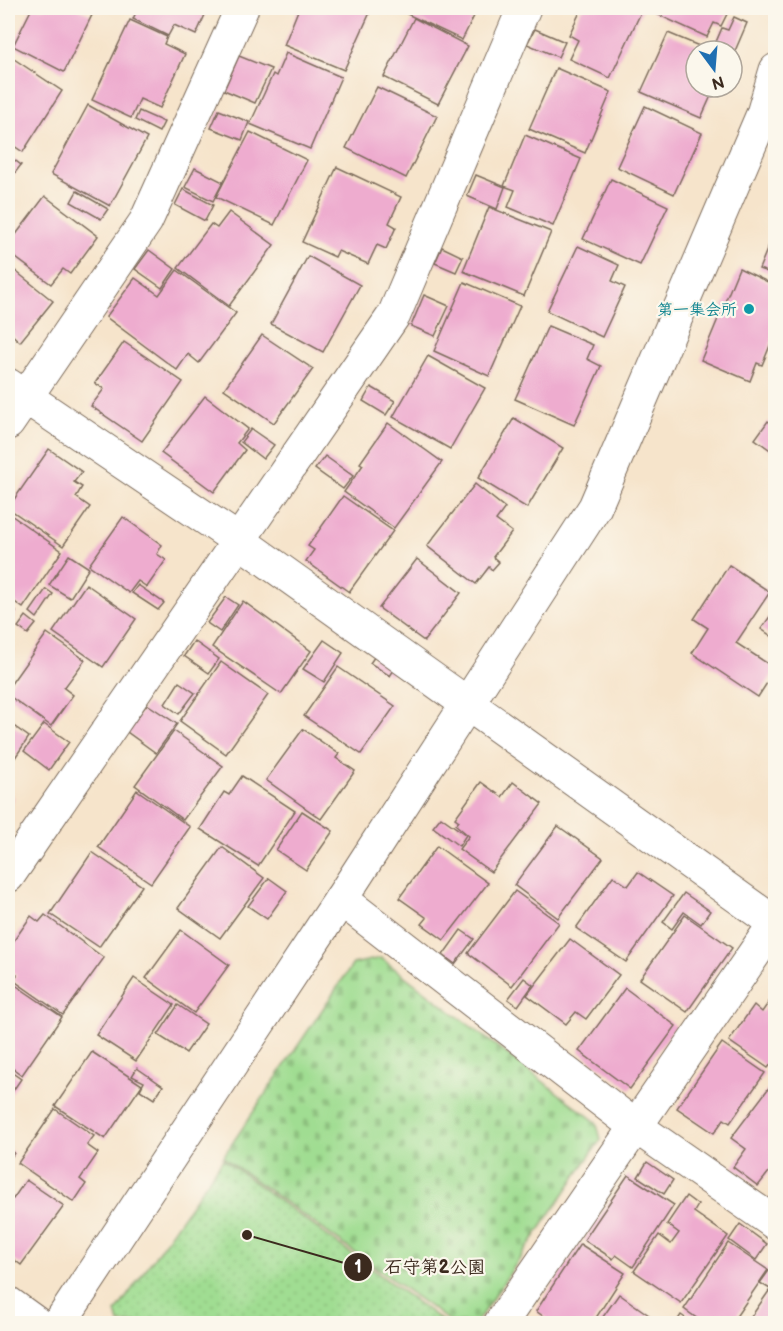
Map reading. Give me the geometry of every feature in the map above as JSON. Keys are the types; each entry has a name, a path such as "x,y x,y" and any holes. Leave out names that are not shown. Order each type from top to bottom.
{"street":[{"path":"242,8 146,221 13,402 238,540 775,923 500,1323"},
{"path":"8,876 394,315 524,8"},
{"path":"59,1323 341,899 465,704 595,507 763,114 776,70"},
{"path":"341,899 636,1126 776,1224"},
{"path":"8,1303 37,1323"}],"green space":[{"path":"381,958 596,1122 601,1139 476,1323 452,1323 223,1157 353,964"},
{"path":"223,1159 445,1323 119,1323 116,1312"}],"building":[{"path":"32,8 76,8 92,15 64,72 13,46"},
{"path":"138,8 208,8 196,35 174,25 168,36 133,19"},
{"path":"299,8 372,8 344,70 284,45"},
{"path":"411,8 478,8 462,40 407,14"},
{"path":"582,8 643,8 610,78 569,59 578,40 569,35"},
{"path":"654,8 730,8 721,26 714,23 707,37 652,12"},
{"path":"734,17 747,23 740,39 717,39 722,28 728,30"},
{"path":"414,18 468,46 438,104 384,77"},
{"path":"130,20 167,37 164,44 185,54 160,108 140,99 131,118 92,100"},
{"path":"535,29 565,42 558,57 527,44"},
{"path":"668,33 684,40 684,99 710,99 701,118 641,92"},
{"path":"286,53 341,77 310,149 250,124 273,74 276,76"},
{"path":"239,56 271,69 255,103 224,90"},
{"path":"11,57 62,91 23,152 8,142 8,63"},
{"path":"556,68 611,92 585,153 529,129"},
{"path":"377,87 437,116 406,178 346,148"},
{"path":"88,105 147,138 110,206 51,174"},
{"path":"645,106 702,133 674,194 617,167"},
{"path":"219,110 249,122 242,140 211,128"},
{"path":"139,111 164,122 159,132 135,120"},
{"path":"250,132 307,160 274,225 216,197"},
{"path":"525,135 581,159 553,226 508,207 515,190 504,186"},
{"path":"8,155 21,165 8,182"},
{"path":"337,167 401,197 389,223 396,227 386,249 377,245 368,264 338,251 335,257 302,242"},
{"path":"195,168 223,182 213,201 185,187"},
{"path":"476,175 505,187 497,209 467,196"},
{"path":"611,179 668,206 640,265 583,239"},
{"path":"183,189 213,205 205,221 175,205"},
{"path":"77,191 108,209 101,219 71,202"},
{"path":"45,196 98,236 70,274 63,269 51,284 8,252 8,245"},
{"path":"489,207 551,232 524,296 463,271"},
{"path":"229,212 274,245 229,306 178,268 211,224 217,228"},
{"path":"771,240 776,241 776,275 759,269"},
{"path":"578,246 619,265 612,281 625,287 602,337 547,311"},
{"path":"442,247 463,257 456,272 435,263"},
{"path":"149,250 175,269 162,288 135,269"},
{"path":"308,256 360,285 323,352 271,324"},
{"path":"8,265 53,301 20,342 8,331"},
{"name":"第一集会所","path":"739,268 776,286 776,331 762,365 757,363 750,381 701,360"},
{"path":"177,270 236,313 199,363 188,354 177,370 106,317 135,278 159,295"},
{"path":"464,282 520,306 489,376 434,351"},
{"path":"424,295 449,306 435,336 411,326"},
{"path":"548,326 593,345 587,359 601,366 574,425 515,399"},
{"path":"262,335 313,369 274,423 224,389"},
{"path":"124,342 183,382 142,441 91,406 104,389 95,383"},
{"path":"428,356 485,388 450,449 393,417"},
{"path":"371,387 395,401 386,415 363,401"},
{"path":"205,396 248,429 237,443 245,450 214,492 161,453"},
{"path":"514,418 563,448 527,508 478,478"},
{"path":"768,421 776,427 776,454 755,439"},
{"path":"388,423 442,462 394,528 344,492 363,465 360,463"},
{"path":"251,429 274,445 263,459 241,442"},
{"path":"49,449 82,472 74,482 82,487 76,497 90,507 63,546 8,508"},
{"path":"325,456 353,476 343,489 315,469"},
{"path":"475,484 505,508 496,520 512,532 493,557 499,562 492,570 489,567 476,584 427,546"},
{"path":"343,496 393,531 349,592 306,561 314,550 308,546"},
{"path":"8,513 62,551 23,608 8,597"},
{"path":"123,517 162,545 157,554 166,560 147,587 138,581 129,593 89,565"},
{"path":"69,555 89,568 70,598 49,585"},
{"path":"417,559 461,593 424,641 379,608"},
{"path":"729,565 770,592 736,643 776,669 758,697 692,653 708,628 694,619"},
{"path":"86,584 136,619 103,667 53,632"},
{"path":"138,585 164,603 158,610 132,593"},
{"path":"46,589 53,594 37,618 30,612"},
{"path":"226,597 238,605 220,632 207,623"},
{"path":"243,601 311,651 281,694 212,647"},
{"path":"8,607 16,612 8,624"},
{"path":"776,608 776,639 761,629"},
{"path":"26,616 36,624 28,634 18,627"},
{"path":"47,633 85,660 64,688 73,695 51,726 8,695 8,688"},
{"path":"324,640 343,653 324,682 303,669"},
{"path":"194,641 219,659 209,673 184,656"},
{"path":"379,650 398,664 390,676 370,663"},
{"path":"221,662 268,695 226,754 180,721"},
{"path":"338,667 395,706 361,754 304,716"},
{"path":"179,682 195,693 179,714 165,704"},
{"path":"147,704 177,724 156,753 127,732"},
{"path":"8,722 29,737 8,768"},
{"path":"44,724 69,742 49,770 24,751"},
{"path":"303,729 339,754 336,758 355,771 321,819 266,780"},
{"path":"174,731 223,766 183,820 135,785"},
{"path":"242,776 295,811 258,866 200,829 224,792 229,795"},
{"path":"481,782 502,797 513,782 542,804 491,872 459,849 469,836 456,825 459,821 455,818"},
{"path":"137,790 190,827 151,883 98,847"},
{"path":"8,793 14,798 8,807"},
{"path":"302,811 333,831 306,870 276,850"},
{"path":"441,817 466,835 459,846 433,827"},
{"path":"558,826 603,858 558,918 514,885"},
{"path":"437,846 488,883 444,940 422,924 427,918 399,898"},
{"path":"222,847 264,878 220,938 178,908"},
{"path":"92,852 142,886 99,947 50,914"},
{"path":"638,872 673,896 626,962 576,928 613,876 628,886"},
{"path":"269,878 287,891 267,919 248,906"},
{"path":"515,891 559,923 512,986 468,953"},
{"path":"684,893 710,911 701,924 684,912 672,929 663,922"},
{"path":"45,915 104,958 63,1015 13,980 17,975 8,969 8,949 31,916 39,922"},
{"path":"685,915 732,948 687,1012 640,979"},
{"path":"181,930 229,965 194,1013 146,978"},
{"path":"461,930 474,939 455,964 443,955"},
{"path":"570,939 619,975 586,1019 576,1012 566,1024 527,995"},
{"path":"134,978 174,1005 136,1061 96,1035"},
{"path":"524,978 533,985 518,1006 508,999"},
{"path":"8,980 62,1017 22,1075 8,1065"},
{"path":"625,988 676,1026 630,1089 579,1051"},
{"path":"776,992 776,1058 768,1068 729,1041 754,1005 762,1012"},
{"path":"178,1005 206,1024 186,1053 158,1035"},
{"path":"722,1043 765,1073 730,1123 724,1119 714,1133 677,1108"},
{"path":"92,1052 142,1085 105,1139 55,1106"},
{"path":"137,1068 163,1086 154,1099 140,1090 144,1082 132,1076"},
{"path":"8,1070 21,1079 8,1098"},
{"path":"774,1081 776,1163 758,1186 733,1167 746,1149 731,1138"},
{"path":"55,1109 94,1136 87,1145 98,1153 80,1179 86,1184 74,1202 18,1163"},
{"path":"8,1148 14,1153 8,1162"},
{"path":"647,1162 673,1180 664,1194 638,1177"},
{"path":"628,1175 674,1205 633,1267 616,1255 613,1259 584,1240"},
{"path":"26,1180 64,1206 21,1265 8,1255 8,1195 13,1199"},
{"path":"686,1196 698,1205 694,1212 728,1236 681,1303 634,1271 659,1235 671,1244 679,1233 667,1224"},
{"path":"740,1224 767,1244 756,1260 729,1240"},
{"path":"728,1243 768,1270 731,1324 705,1324 684,1309"},
{"path":"580,1244 625,1273 592,1324 554,1324 536,1311"},
{"path":"776,1261 776,1280 770,1289 760,1283"},
{"path":"769,1291 776,1296 776,1324 746,1324"},
{"path":"619,1294 656,1320 661,1324 598,1324"},
{"path":"681,1315 694,1324 675,1324"}],"place":[{"name":"第一集会所","path":"749,309"},
{"name":"石守第2公園","path":"247,1235"}]}
